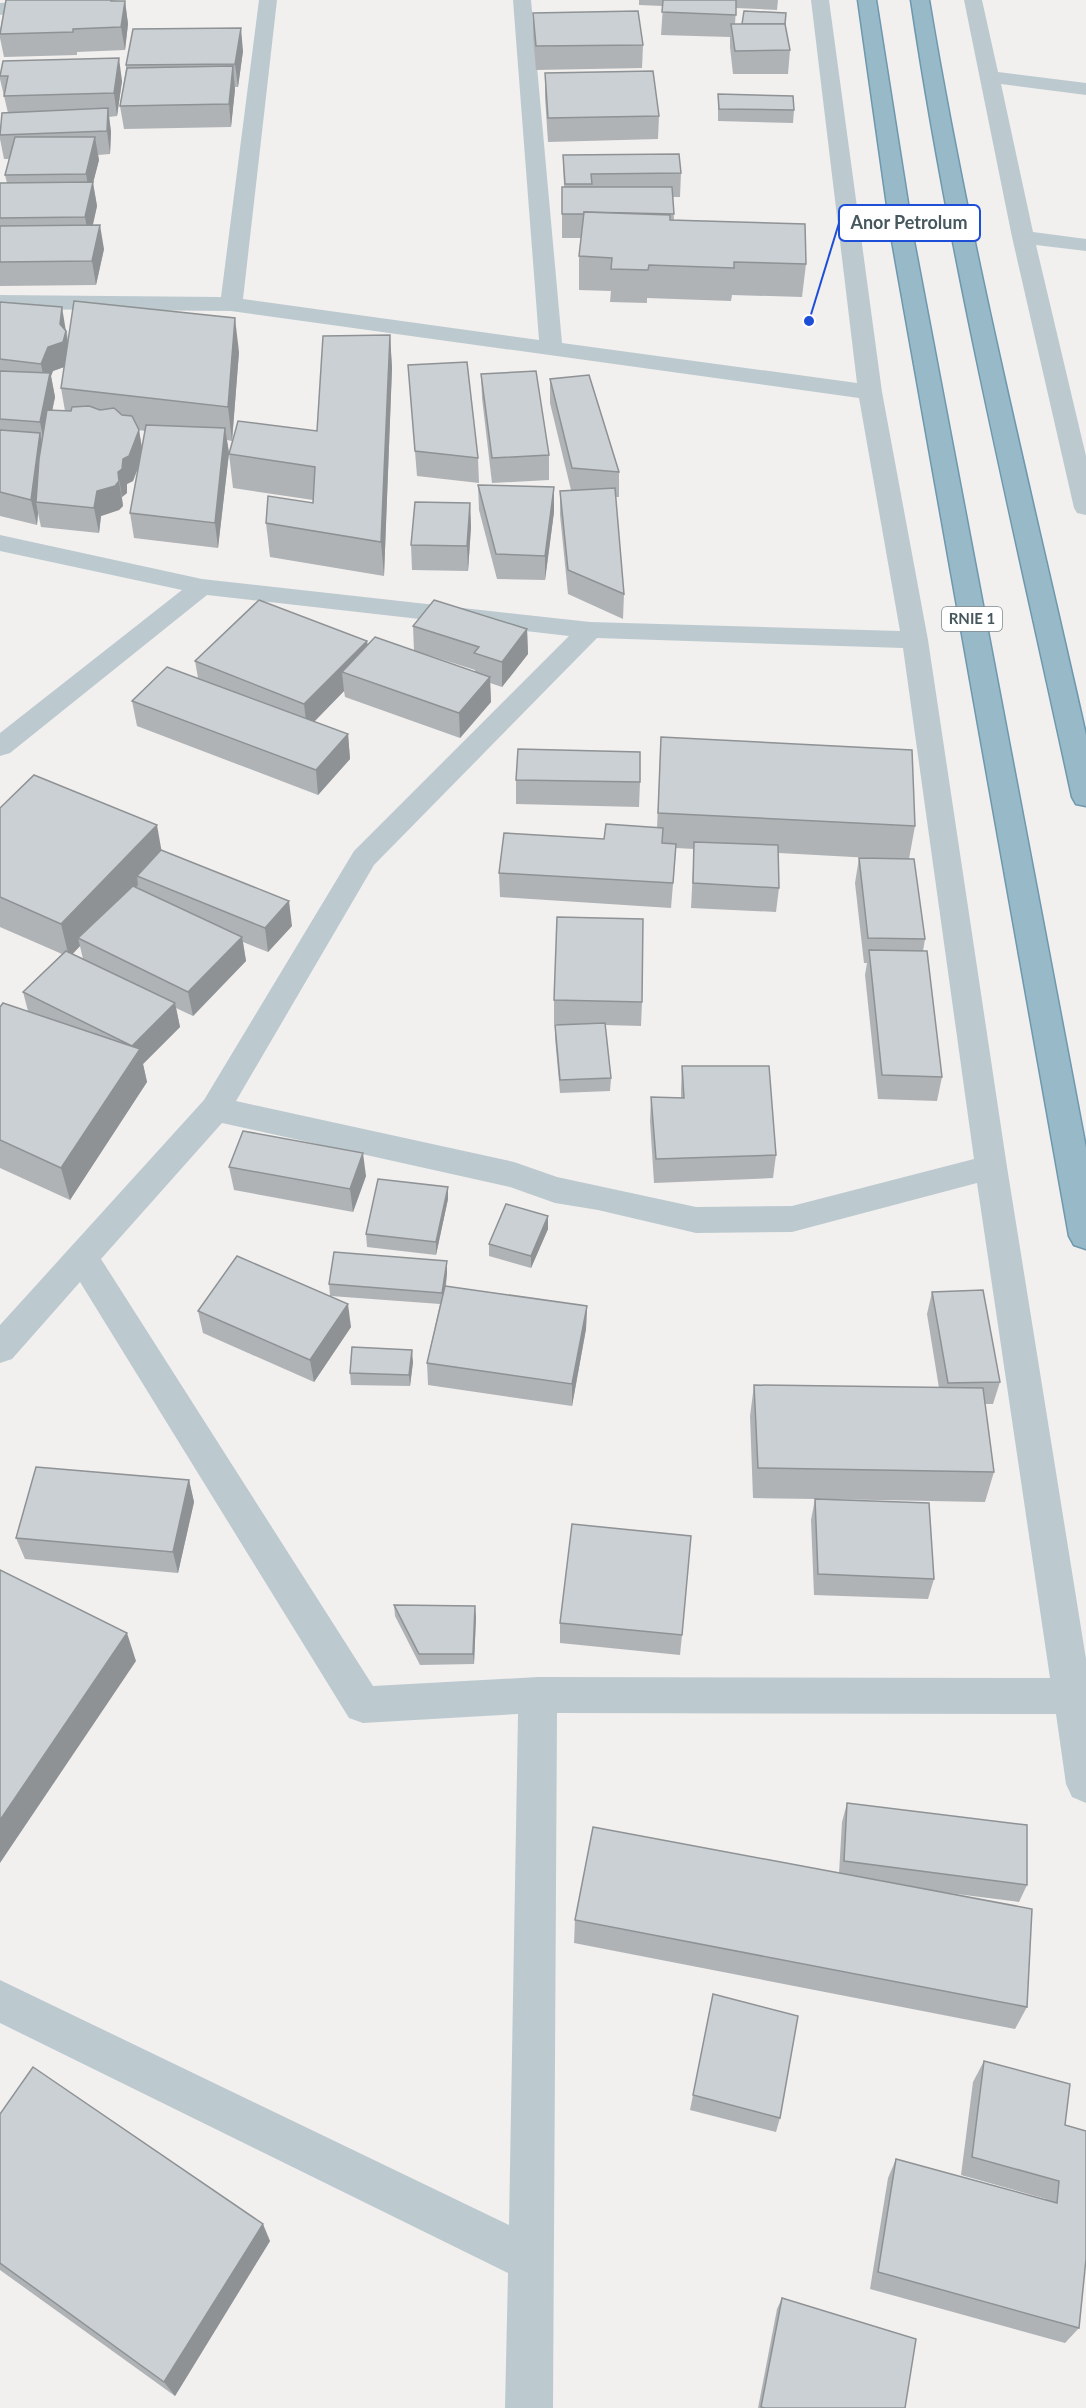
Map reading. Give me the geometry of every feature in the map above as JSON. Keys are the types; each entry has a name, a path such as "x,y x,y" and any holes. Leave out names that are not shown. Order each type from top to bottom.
{"highway":[{"name":"RNIE 1","path":"867,0 903,241 1086,1236"},
{"path":"920,0 938,114 963,241 1086,797"}],"street":[{"path":"0,9 110,0"},
{"path":"231,304 268,0"},
{"path":"522,0 551,348"},
{"path":"820,0 870,392 915,640 991,1167 1086,1784"},
{"path":"973,0 991,76 1023,237 1086,508"},
{"path":"991,76 1086,89"},
{"path":"1023,237 1086,245"},
{"path":"0,302 231,304 870,392"},
{"path":"0,543 202,587 590,630 915,640"},
{"path":"0,747 202,587"},
{"path":"0,1349 215,1109 364,858 590,630"},
{"path":"215,1109 514,1175 555,1190 598,1197 696,1220 792,1219 991,1167"},
{"path":"83,1258 363,1706 538,1695 1072,1696"},
{"path":"529,2408 538,1695"},
{"path":"0,2001 531,2260"}],"building":[{"path":"6,0 125,1 121,27 73,29 73,32 0,34"},
{"path":"663,0 736,0 736,15 662,12"},
{"path":"638,11 643,45 536,46 533,13"},
{"path":"744,11 786,13 785,24 742,24"},
{"path":"731,24 785,24 790,50 735,51"},
{"path":"241,28 235,64 126,65 133,29"},
{"path":"119,58 114,93 4,96 8,76 0,76 3,61"},
{"path":"233,66 229,104 120,106 127,68"},
{"path":"653,71 659,116 548,118 545,73"},
{"path":"718,94 793,96 794,110 719,109"},
{"path":"108,108 107,131 0,135 2,113"},
{"path":"15,137 95,137 86,174 5,175"},
{"path":"679,154 681,173 591,174 592,184 565,184 563,155"},
{"path":"93,182 85,217 0,218 0,183"},
{"path":"562,187 672,187 674,214 584,212 584,214 562,214"},
{"path":"584,212 670,215 670,220 805,224 806,264 734,262 734,268 649,265 648,270 611,269 612,258 579,256"},
{"path":"100,225 92,261 0,262 0,226"},
{"path":"74,301 235,318 228,407 61,388"},
{"path":"0,302 62,307 60,324 66,331 63,342 48,347 41,364 0,359"},
{"path":"390,335 381,542 266,523 268,496 313,503 315,467 229,454 238,421 317,431 323,336"},
{"path":"467,362 478,458 415,451 408,365"},
{"path":"0,371 50,373 40,422 0,419"},
{"path":"536,371 549,455 492,458 481,374"},
{"path":"589,375 619,472 572,468 550,379"},
{"path":"89,406 100,410 114,408 122,415 132,416 139,430 129,456 123,459 122,469 118,472 119,481 115,486 97,491 94,508 36,502 39,459 47,410 71,411 72,407"},
{"path":"146,425 225,428 215,523 130,513"},
{"path":"0,430 40,433 31,500 0,492"},
{"path":"478,485 554,487 545,556 496,554"},
{"path":"615,488 624,594 568,570 560,491"},
{"path":"415,502 470,503 467,546 411,545"},
{"path":"259,600 367,641 304,704 195,661"},
{"path":"434,600 527,629 502,662 474,653 479,647 413,626"},
{"path":"375,637 490,677 459,713 342,672"},
{"path":"167,667 348,734 316,770 132,701"},
{"path":"661,737 912,750 915,826 658,813"},
{"path":"518,749 640,752 640,782 516,780"},
{"path":"34,775 157,825 61,924 0,897 0,808"},
{"path":"606,824 663,828 662,843 676,844 673,883 499,873 504,833 604,839"},
{"path":"694,842 778,845 779,888 693,883"},
{"path":"161,850 289,901 265,928 137,876"},
{"path":"859,858 914,859 925,939 868,938"},
{"path":"133,886 242,937 188,992 78,938"},
{"path":"557,917 643,919 642,1002 554,1000"},
{"path":"869,950 927,951 942,1077 882,1075"},
{"path":"66,951 175,1003 132,1046 23,992"},
{"path":"3,1003 140,1049 61,1168 0,1140 0,1007"},
{"path":"605,1023 611,1078 560,1080 555,1025"},
{"path":"682,1066 769,1066 776,1155 656,1159 651,1097 684,1098"},
{"path":"243,1131 363,1153 350,1189 229,1167"},
{"path":"378,1179 448,1187 436,1242 366,1234"},
{"path":"506,1204 548,1216 531,1256 489,1244"},
{"path":"334,1252 447,1261 442,1293 329,1284"},
{"path":"237,1256 348,1304 310,1360 198,1311"},
{"path":"445,1286 587,1306 572,1384 427,1363"},
{"path":"983,1290 1000,1382 948,1383 932,1292"},
{"path":"352,1347 412,1350 409,1375 350,1373"},
{"path":"754,1385 983,1388 994,1472 758,1468"},
{"path":"36,1467 189,1480 173,1552 16,1538"},
{"path":"815,1499 929,1503 934,1579 818,1574"},
{"path":"572,1524 691,1536 682,1635 560,1623"},
{"path":"0,1570 127,1633 0,1820"},
{"path":"394,1605 475,1606 473,1654 419,1654"},
{"path":"847,1803 1027,1825 1027,1885 844,1861"},
{"path":"593,1827 1032,1909 1027,2007 575,1920"},
{"path":"713,1994 798,2016 780,2118 693,2095"},
{"path":"984,2061 1070,2084 1065,2125 1086,2131 1086,2259 1079,2328 878,2272 896,2159 1057,2203 1059,2181 972,2157"},
{"path":"33,2067 263,2224 164,2382 0,2263 0,2114"},
{"path":"782,2298 916,2339 905,2408 761,2407"}],"place":[{"name":"Anor Petrolum","path":"809,321"}]}
